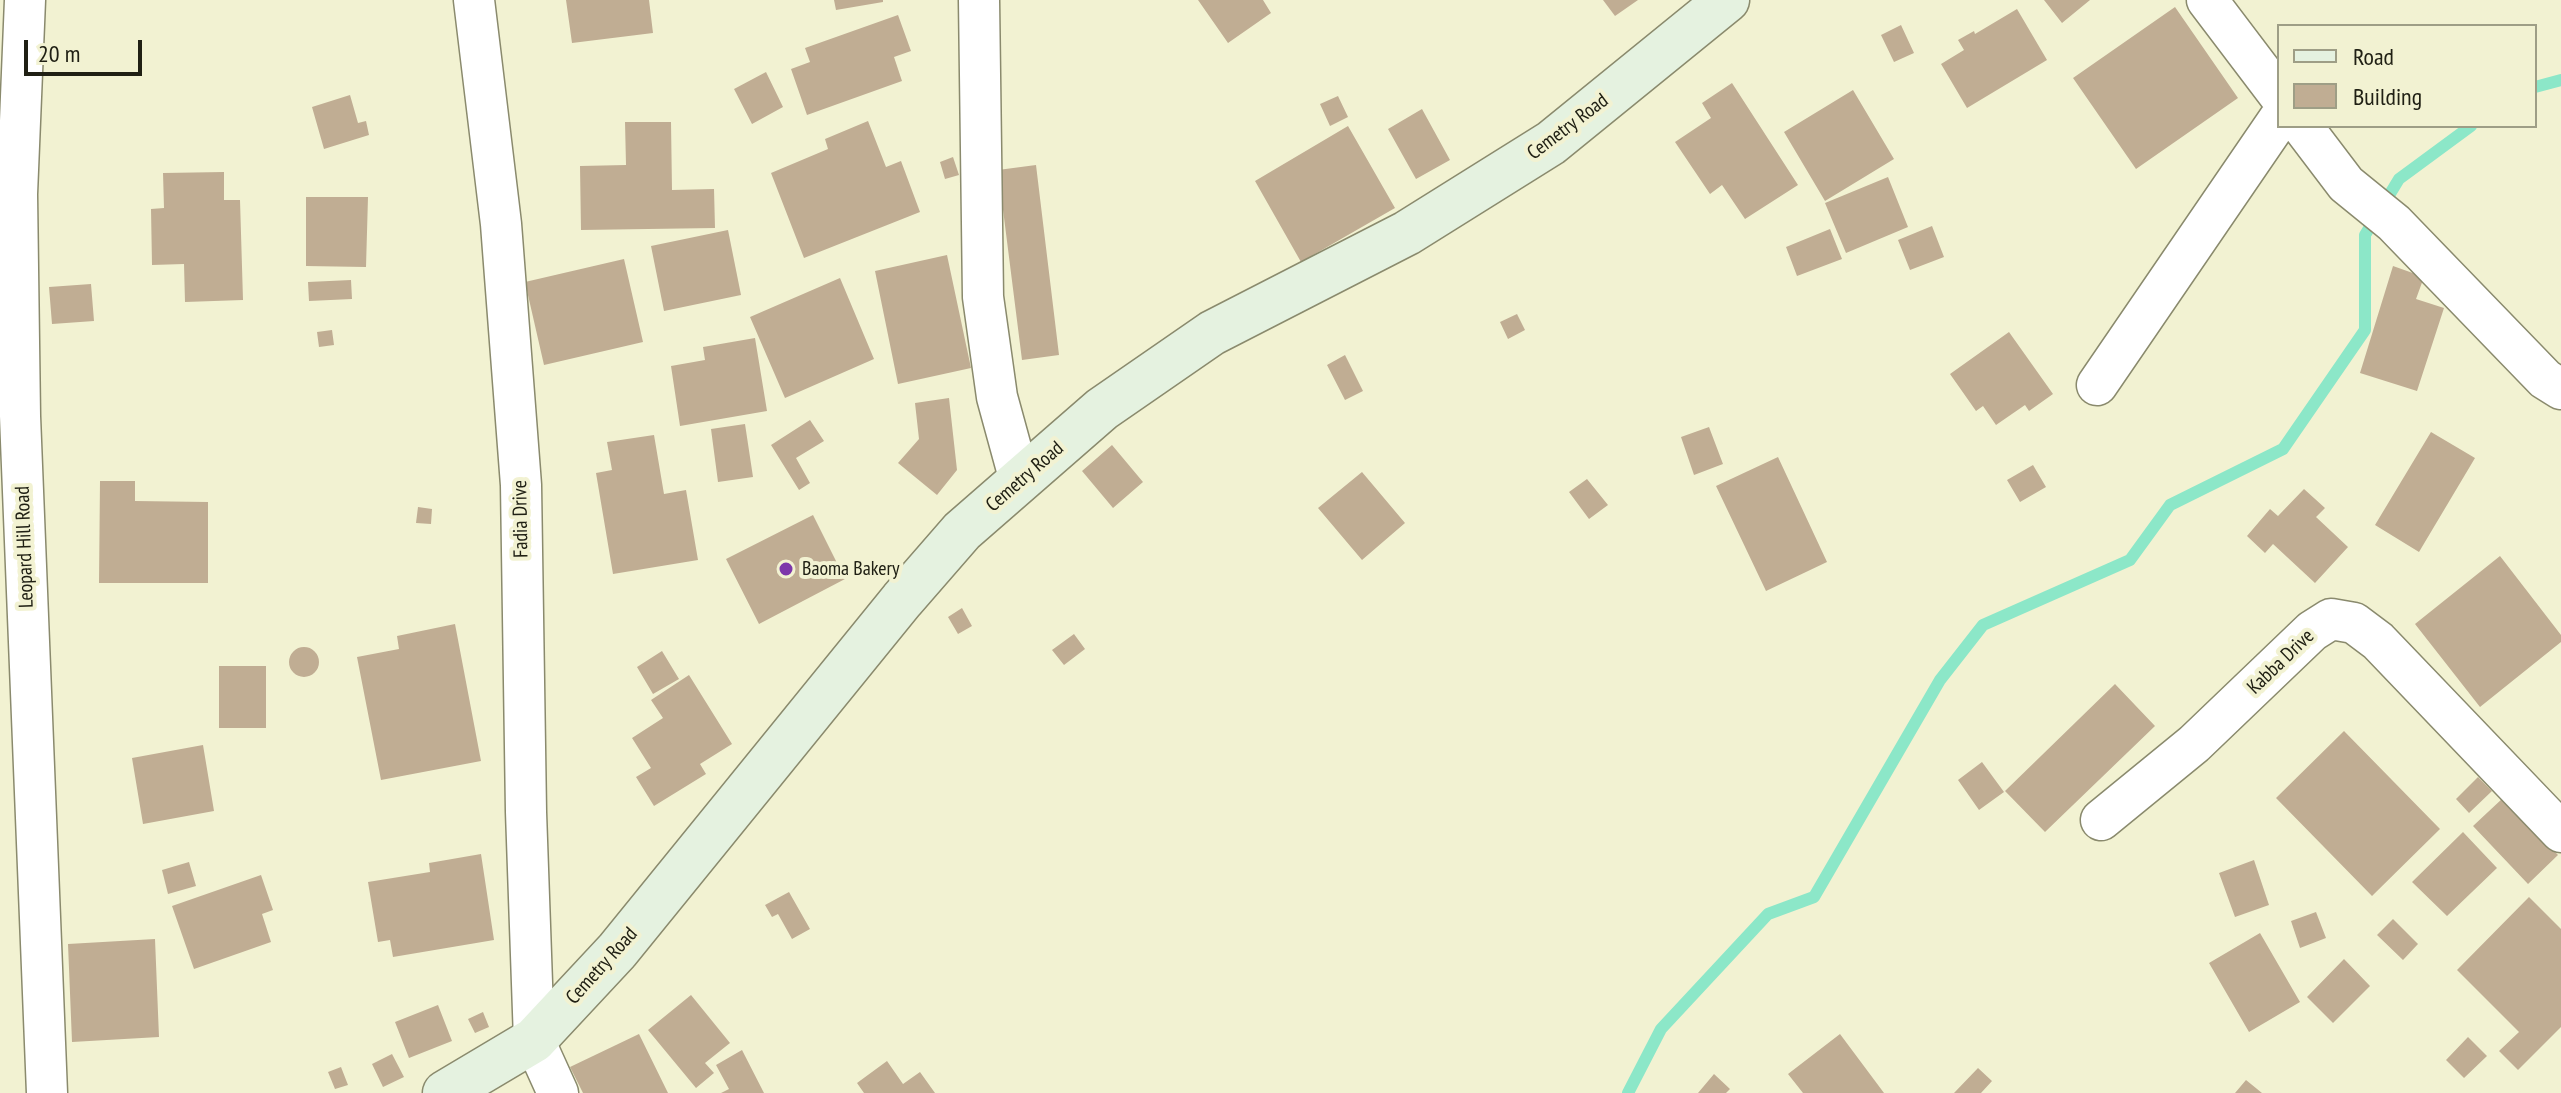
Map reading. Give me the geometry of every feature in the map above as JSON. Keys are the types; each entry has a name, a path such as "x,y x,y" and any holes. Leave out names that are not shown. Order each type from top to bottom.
{"street":[{"name":"Leopard Hill Road","path":"25,0 10,416 47,1093"},
{"name":"Fadia Drive","path":"474,0 501,224 521,485 526,812 534,1040"},
{"path":"979,0 983,297 997,397 1020,481"},
{"name":"Cemetry Road","path":"445,1093 534,1040 617,951 902,600 962,531 1102,409 1212,333 1407,233 1551,143 1727,0"},
{"path":"2207,0 2277,92"},
{"path":"2097,385 2277,122"},
{"path":"2304,128 2346,184 2394,223 2545,379 2561,389"},
{"name":"Kabba Drive","path":"2101,820 2194,744 2312,631 2331,619 2354,623 2378,641 2561,832"},
{"path":"534,1040 558,1093"}],"building":[{"path":"566,0 649,0 653,33 572,43"},
{"path":"834,0 883,0 883,2 836,10"},
{"path":"1198,0 1263,0 1271,13 1228,43"},
{"path":"1603,0 1638,0 1615,16"},
{"path":"2044,0 2090,0 2062,23"},
{"path":"2175,7 2238,98 2136,169 2073,78"},
{"path":"2017,9 2047,60 1967,108 1941,64 1964,50 1958,40 1974,31 1975,34"},
{"path":"898,15 911,51 894,57 902,81 807,115 791,69 810,62 805,48"},
{"path":"1901,25 1914,53 1894,62 1881,35"},
{"path":"766,72 783,107 752,124 734,89"},
{"path":"1732,83 1798,185 1745,219 1722,185 1710,194 1675,142 1711,118 1702,103"},
{"path":"1853,90 1894,159 1825,201 1784,132"},
{"path":"350,95 358,123 366,121 369,135 324,149 312,107"},
{"path":"1338,96 1348,117 1330,126 1320,104"},
{"path":"1422,109 1450,160 1416,179 1388,129"},
{"path":"868,121 886,167 901,161 920,212 804,258 771,173 828,149 825,139"},
{"path":"625,122 671,122 672,190 714,189 715,228 581,230 580,166 626,165"},
{"path":"1348,126 1395,208 1301,262 1255,181"},
{"path":"953,157 959,175 945,179 940,162"},
{"path":"1036,165 1059,355 1022,360 998,170"},
{"path":"224,172 224,200 240,200 243,300 185,302 184,264 152,265 151,209 164,208 163,173"},
{"path":"1888,177 1908,227 1846,253 1825,203"},
{"path":"306,197 368,197 366,267 306,266"},
{"path":"1932,226 1944,257 1910,270 1898,240"},
{"path":"1830,229 1842,259 1797,276 1786,247"},
{"path":"728,230 741,295 664,311 651,246"},
{"path":"947,255 971,368 898,384 875,271"},
{"path":"624,259 643,342 544,365 525,282"},
{"path":"2393,266 2424,277 2416,299 2444,308 2417,391 2360,373"},
{"path":"840,278 874,359 785,398 750,317"},
{"path":"351,280 352,299 309,301 308,282"},
{"path":"91,284 94,321 52,324 49,287"},
{"path":"1517,314 1525,330 1508,339 1500,322"},
{"path":"332,330 334,345 319,347 317,332"},
{"path":"2009,332 2053,394 2029,411 2025,405 1996,425 1983,406 1976,411 1950,374"},
{"path":"755,338 767,411 680,426 671,366 705,360 703,347"},
{"path":"1345,355 1363,391 1345,400 1327,365"},
{"path":"949,398 957,470 937,495 898,463 919,439 915,403"},
{"path":"810,420 824,441 796,458 810,483 799,490 771,445"},
{"path":"745,424 753,477 718,482 711,429"},
{"path":"1709,427 1723,464 1694,475 1681,437"},
{"path":"2431,432 2475,458 2419,552 2375,525"},
{"path":"654,435 664,494 686,490 698,560 613,574 596,473 612,470 607,442"},
{"path":"1112,445 1143,482 1113,508 1082,471"},
{"path":"1778,457 1827,562 1766,591 1716,486"},
{"path":"2033,465 2046,487 2020,502 2007,480"},
{"path":"1362,472 1405,523 1362,560 1318,508"},
{"path":"1587,479 1608,505 1589,519 1569,492"},
{"path":"100,481 135,481 135,501 208,502 208,583 99,583"},
{"path":"2304,489 2325,508 2316,517 2348,547 2315,583 2273,544 2265,553 2247,536 2270,509 2278,516"},
{"path":"418,507 432,509 431,524 416,523"},
{"name":"Baoma Bakery","path":"813,515 845,579 759,624 726,559"},
{"path":"2500,556 2561,635 2561,642 2480,707 2415,624"},
{"path":"962,608 972,626 958,634 948,617"},
{"path":"455,624 481,761 381,780 357,657 399,649 397,636"},
{"path":"1074,634 1085,649 1064,665 1052,650"},
{"path":"304,647 310,648 318,656 318,668 310,676 304,677 298,676 290,668 289,662 290,656 298,648"},
{"path":"662,651 679,679 653,694 637,667"},
{"path":"219,666 266,666 266,728 219,728"},
{"path":"689,675 732,744 700,764 706,774 654,806 636,777 651,768 632,738 663,718 651,700"},
{"path":"2115,684 2155,726 2045,832 2005,791"},
{"path":"2344,731 2440,829 2372,896 2276,798"},
{"path":"203,745 214,811 143,824 132,758"},
{"path":"1982,762 2004,792 1979,810 1958,780"},
{"path":"2478,777 2492,791 2469,813 2456,799"},
{"path":"2503,798 2558,855 2528,884 2473,826"},
{"path":"2463,832 2497,868 2447,916 2412,882"},
{"path":"481,854 494,940 393,957 390,940 378,942 368,882 430,872 429,863"},
{"path":"2254,860 2269,905 2235,917 2219,873"},
{"path":"189,862 196,886 168,894 162,870"},
{"path":"261,875 273,910 262,914 271,942 194,969 172,906"},
{"path":"789,892 810,929 792,939 778,914 772,917 765,905"},
{"path":"2529,897 2561,929 2561,1027 2518,1070 2499,1051 2519,1032 2457,970"},
{"path":"2316,912 2326,938 2300,948 2291,921"},
{"path":"2393,919 2418,944 2403,960 2377,935"},
{"path":"2260,933 2300,1002 2249,1032 2209,963"},
{"path":"155,939 159,1037 72,1042 68,944"},
{"path":"2344,959 2370,986 2333,1023 2307,997"},
{"path":"691,995 730,1043 705,1063 714,1073 696,1088 648,1030"},
{"path":"438,1005 452,1041 409,1058 395,1022"},
{"path":"483,1012 489,1027 475,1033 468,1019"},
{"path":"639,1034 668,1093 583,1093 570,1067"},
{"path":"1840,1034 1884,1093 1803,1093 1788,1074"},
{"path":"2468,1037 2487,1056 2464,1078 2446,1060"},
{"path":"742,1050 764,1093 721,1093 729,1089 716,1065"},
{"path":"392,1054 404,1077 383,1087 372,1064"},
{"path":"887,1061 903,1084 920,1072 935,1093 864,1093 857,1083"},
{"path":"341,1067 348,1085 335,1089 328,1072"},
{"path":"1978,1068 1992,1081 1981,1093 1954,1093"},
{"path":"1714,1074 1730,1089 1726,1093 1698,1093"},
{"path":"2246,1080 2262,1093 2235,1093"}],"waterway":[{"path":"2537,86 2561,80"},
{"path":"1628,1093 1661,1029 1768,914 1814,897 1940,680 1983,625 2130,560 2170,505 2283,449 2365,330 2365,235 2399,179 2468,128"}],"place":[{"name":"Baoma Bakery","path":"786,569"}]}
